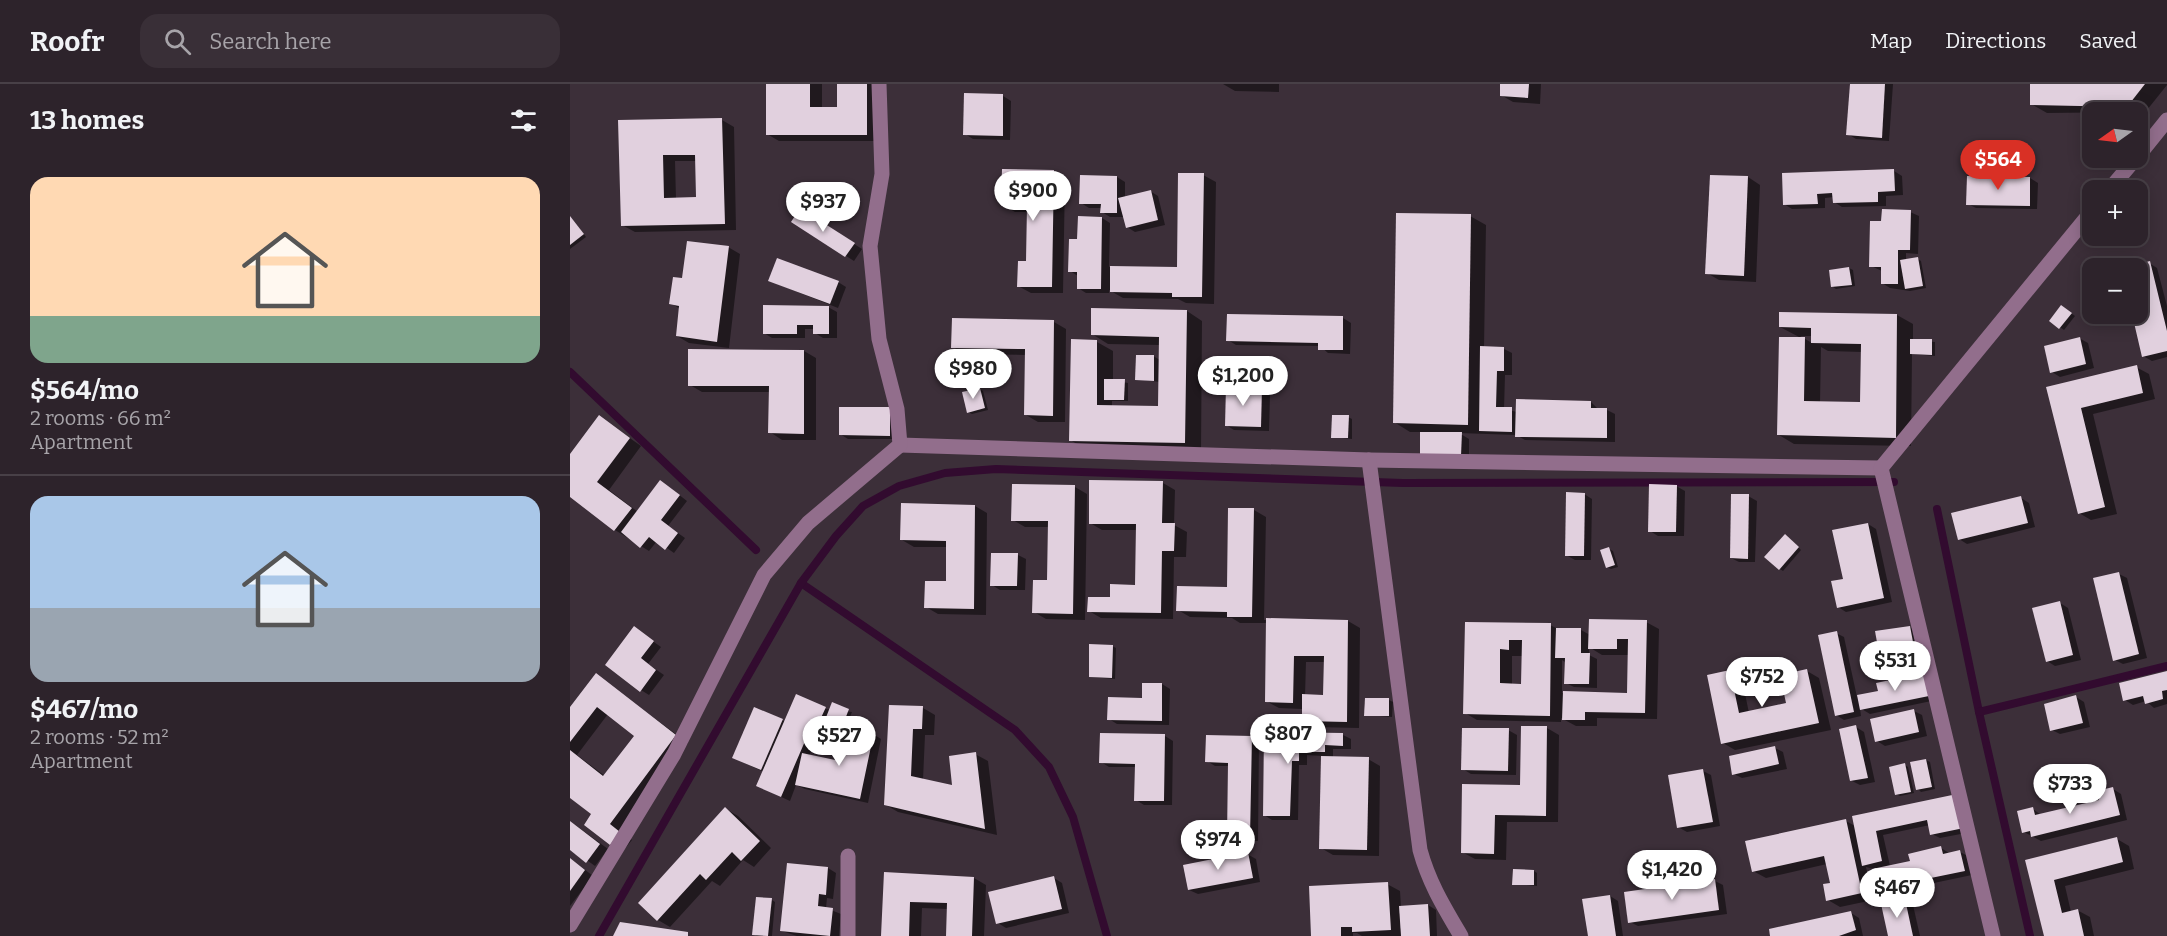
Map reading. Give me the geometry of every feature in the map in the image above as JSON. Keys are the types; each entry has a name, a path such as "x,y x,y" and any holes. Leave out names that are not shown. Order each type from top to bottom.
{"street":[{"path":"879,84 882,174 870,246 879,339 897,409 900,446"},
{"path":"2148,143 2167,120"},
{"path":"2117,180 2128,168"},
{"path":"1881,468 2082,223"},
{"path":"570,926 674,754 764,575 807,523 900,446 1369,460 1881,468"},
{"path":"1369,460 1420,850 1428,878 1445,914 1461,936"},
{"path":"1881,468 1993,936"},
{"path":"848,856 848,936"}],"building":[{"path":"766,84 810,84 810,107 837,107 837,84 867,84 867,135 766,135"},
{"path":"1500,84 1529,84 1528,98 1500,96"},
{"path":"1850,84 1885,84 1882,138 1846,135"},
{"path":"2030,84 2145,84 2131,102 2082,102 2082,106 2030,105"},
{"path":"964,93 1003,94 1003,136 963,135"},
{"path":"722,118 725,224 621,226 618,120","holes":["663,155 695,155 696,197 664,198"]},
{"path":"1002,169 1054,170 1052,287 1017,287 1018,261 1026,261 1027,206 1001,206"},
{"path":"1894,169 1895,191 1878,192 1878,202 1833,203 1832,193 1817,194 1818,204 1783,205 1782,173"},
{"path":"1178,173 1204,173 1202,297 1172,297 1172,293 1110,292 1110,266 1177,267"},
{"path":"1080,175 1117,176 1117,213 1100,213 1101,204 1079,204"},
{"path":"1710,175 1748,176 1744,276 1705,274"},
{"path":"1967,176 2030,177 2030,206 1966,205"},
{"path":"1151,190 1158,220 1126,228 1118,198"},
{"path":"800,208 855,243 845,257 791,222"},
{"path":"1882,209 1911,210 1910,250 1898,250 1898,284 1881,284 1881,267 1869,267 1870,221 1881,221"},
{"path":"1396,213 1471,214 1468,425 1393,423"},
{"path":"570,216 584,234 570,245"},
{"path":"1078,216 1102,217 1101,289 1077,289 1077,272 1068,272 1069,239 1077,239"},
{"path":"687,241 729,246 717,342 676,336 679,306 669,304 673,277 682,278"},
{"path":"1918,257 1923,286 1905,289 1900,260"},
{"path":"777,258 839,281 830,304 768,281"},
{"path":"2150,261 2167,331 2167,351 2142,357 2134,324 2148,324 2148,262"},
{"path":"1849,267 1852,285 1831,287 1829,270"},
{"path":"763,305 829,306 829,334 813,334 813,325 797,325 797,334 763,334"},
{"path":"2061,305 2072,313 2059,329 2049,321"},
{"path":"1091,308 1187,310 1185,443 1069,441 1071,339 1097,340 1097,405 1158,406 1159,337 1091,335"},
{"path":"1779,312 1897,314 1896,438 1777,435 1779,337 1805,337 1804,401 1860,402 1861,344 1811,343 1811,328 1779,327"},
{"path":"1227,314 1343,316 1343,350 1318,350 1318,343 1226,341"},
{"path":"952,318 1054,320 1053,416 1024,415 1025,349 951,348"},
{"path":"2080,337 2086,364 2050,373 2044,346"},
{"path":"1910,339 1932,339 1932,355 1910,354"},
{"path":"1480,346 1504,347 1504,371 1497,371 1496,407 1512,407 1512,432 1479,431"},
{"path":"688,349 804,350 804,434 768,433 769,386 688,386"},
{"path":"1136,355 1154,355 1154,381 1135,380"},
{"path":"2137,365 2143,393 2081,408 2105,507 2078,514 2046,387"},
{"path":"990,369 994,383 982,386 978,372"},
{"path":"1104,379 1125,379 1124,400 1104,400"},
{"path":"1226,386 1262,388 1261,427 1225,426"},
{"path":"980,388 985,408 967,413 962,392"},
{"path":"1516,399 1591,401 1591,408 1607,408 1607,438 1515,437"},
{"path":"839,407 890,407 890,436 839,435"},
{"path":"599,415 630,438 597,482 632,508 614,531 570,497 570,454"},
{"path":"1332,415 1349,415 1348,438 1331,438"},
{"path":"1420,432 1462,432 1461,456 1420,455"},
{"path":"660,480 680,495 661,520 678,533 665,550 649,537 640,548 621,532"},
{"path":"1089,480 1163,481 1162,523 1175,523 1174,551 1162,551 1161,613 1087,612 1088,597 1110,597 1110,584 1135,585 1136,524 1089,524"},
{"path":"1012,484 1075,485 1073,614 1032,613 1033,580 1047,580 1048,521 1011,521"},
{"path":"1649,484 1677,485 1676,532 1648,532"},
{"path":"1566,492 1585,493 1584,556 1565,556"},
{"path":"1731,494 1749,494 1748,559 1730,558"},
{"path":"2021,496 2028,523 1958,540 1951,513"},
{"path":"901,503 975,505 974,609 924,608 925,581 946,581 946,541 900,540"},
{"path":"1228,508 1254,508 1252,617 1227,617 1227,612 1176,611 1177,586 1227,587"},
{"path":"1868,523 1884,598 1837,608 1831,581 1843,579 1832,530"},
{"path":"1785,534 1799,547 1779,570 1764,557"},
{"path":"1609,547 1615,565 1606,568 1600,550"},
{"path":"991,553 1018,553 1017,586 990,586"},
{"path":"2119,572 2139,654 2113,661 2093,578"},
{"path":"2060,601 2073,655 2046,662 2032,608"},
{"path":"1266,618 1348,620 1347,722 1302,721 1302,694 1323,695 1324,656 1294,656 1293,703 1265,702"},
{"path":"1589,619 1647,620 1645,713 1585,712 1585,720 1562,720 1563,691 1627,693 1628,639 1617,639 1617,649 1588,649"},
{"path":"1465,622 1551,623 1550,716 1463,714","holes":["1509,640 1522,640 1521,684 1500,683 1500,649 1509,650"]},
{"path":"634,626 654,641 641,658 656,670 640,692 605,665"},
{"path":"1910,626 1913,642 1878,648 1875,631"},
{"path":"1556,628 1581,628 1581,653 1590,653 1589,684 1564,684 1565,658 1555,658"},
{"path":"1837,631 1854,712 1835,716 1818,635"},
{"path":"1089,644 1113,645 1112,678 1089,677"},
{"path":"1807,669 1819,723 1721,744 1707,675 1730,670 1739,713 1786,703 1780,675"},
{"path":"2167,671 2167,690 2162,691 2163,699 2145,704 2143,696 2123,701 2119,683"},
{"path":"596,673 676,735 610,824 620,832 610,845 584,825 591,814 570,798 570,750 603,776 634,736 597,707 570,742 570,707"},
{"path":"1924,673 1929,696 1860,710 1857,695 1878,691 1876,683"},
{"path":"1142,683 1162,683 1162,721 1107,720 1108,697 1142,698"},
{"path":"796,694 826,707 820,720 815,718 781,797 756,786"},
{"path":"2076,695 2083,723 2050,731 2044,704"},
{"path":"1365,698 1389,698 1389,716 1364,716"},
{"path":"832,702 849,709 842,727 825,720"},
{"path":"889,705 923,706 922,729 913,729 911,776 952,785 949,756 976,752 985,829 884,805"},
{"path":"754,707 783,719 761,770 732,758"},
{"path":"1914,709 1919,732 1875,742 1870,719"},
{"path":"1856,725 1868,778 1850,781 1839,729"},
{"path":"1521,726 1547,726 1546,816 1495,815 1494,854 1461,853 1462,784 1520,785"},
{"path":"847,727 874,732 860,799 795,785 802,753 840,761"},
{"path":"1462,728 1509,728 1508,771 1461,770"},
{"path":"1264,732 1343,733 1343,746 1325,745 1325,752 1299,752 1299,761 1292,761 1290,816 1263,816"},
{"path":"1100,733 1165,734 1164,801 1134,801 1135,764 1099,763"},
{"path":"1206,735 1252,736 1250,838 1227,837 1228,763 1205,762"},
{"path":"1775,746 1779,764 1732,775 1729,756"},
{"path":"1321,756 1369,757 1367,850 1319,849"},
{"path":"1926,759 1932,787 1916,790 1910,762"},
{"path":"1905,763 1911,792 1895,795 1889,767"},
{"path":"1703,769 1713,822 1677,828 1668,775"},
{"path":"2113,787 2120,815 2031,837 2030,831 2022,833 2017,811 2033,807 2035,815 2099,800 2097,791"},
{"path":"1957,794 1964,828 1930,835 1927,820 1876,831 1882,861 1862,866 1852,816"},
{"path":"725,807 760,841 741,861 732,852 706,880 700,874 657,921 638,903"},
{"path":"1846,819 1862,893 1826,901 1823,884 1830,883 1824,856 1752,872 1745,841"},
{"path":"570,821 600,844 586,863 570,850"},
{"path":"2117,837 2123,862 2054,880 2062,913 2078,909 2084,936 2044,936 2025,860"},
{"path":"1941,846 1943,854 1960,850 1965,871 1877,889 1872,869 1910,861 1908,854"},
{"path":"1248,852 1253,878 1188,890 1183,865"},
{"path":"570,858 585,870 570,891"},
{"path":"787,863 828,867 826,895 819,894 818,906 833,908 830,936 780,931"},
{"path":"1513,869 1534,870 1534,885 1512,885"},
{"path":"884,872 974,877 972,936 946,936 947,903 910,902 909,936 881,936"},
{"path":"1054,876 1062,909 996,924 988,892"},
{"path":"1715,879 1719,910 1628,923 1624,892"},
{"path":"1388,882 1391,930 1352,932 1352,927 1341,927 1341,936 1311,936 1309,886"},
{"path":"1610,895 1616,936 1588,936 1582,899"},
{"path":"756,897 772,898 768,936 752,935"},
{"path":"1905,899 1913,936 1888,936 1881,904"},
{"path":"1428,904 1430,936 1401,936 1399,906"},
{"path":"1851,911 1856,930 1839,936 1770,936 1769,929"},
{"path":"620,922 688,932 688,936 613,936"}],"waterway":[{"path":"570,372 756,550"},
{"path":"599,936 801,583 836,536 863,506 899,486 945,473 996,469 1403,483 1894,482"},
{"path":"1937,509 1979,712 2030,936"},
{"path":"801,583 1015,730 1049,767 1073,817 1107,936"},
{"path":"1979,712 2167,666"}]}
